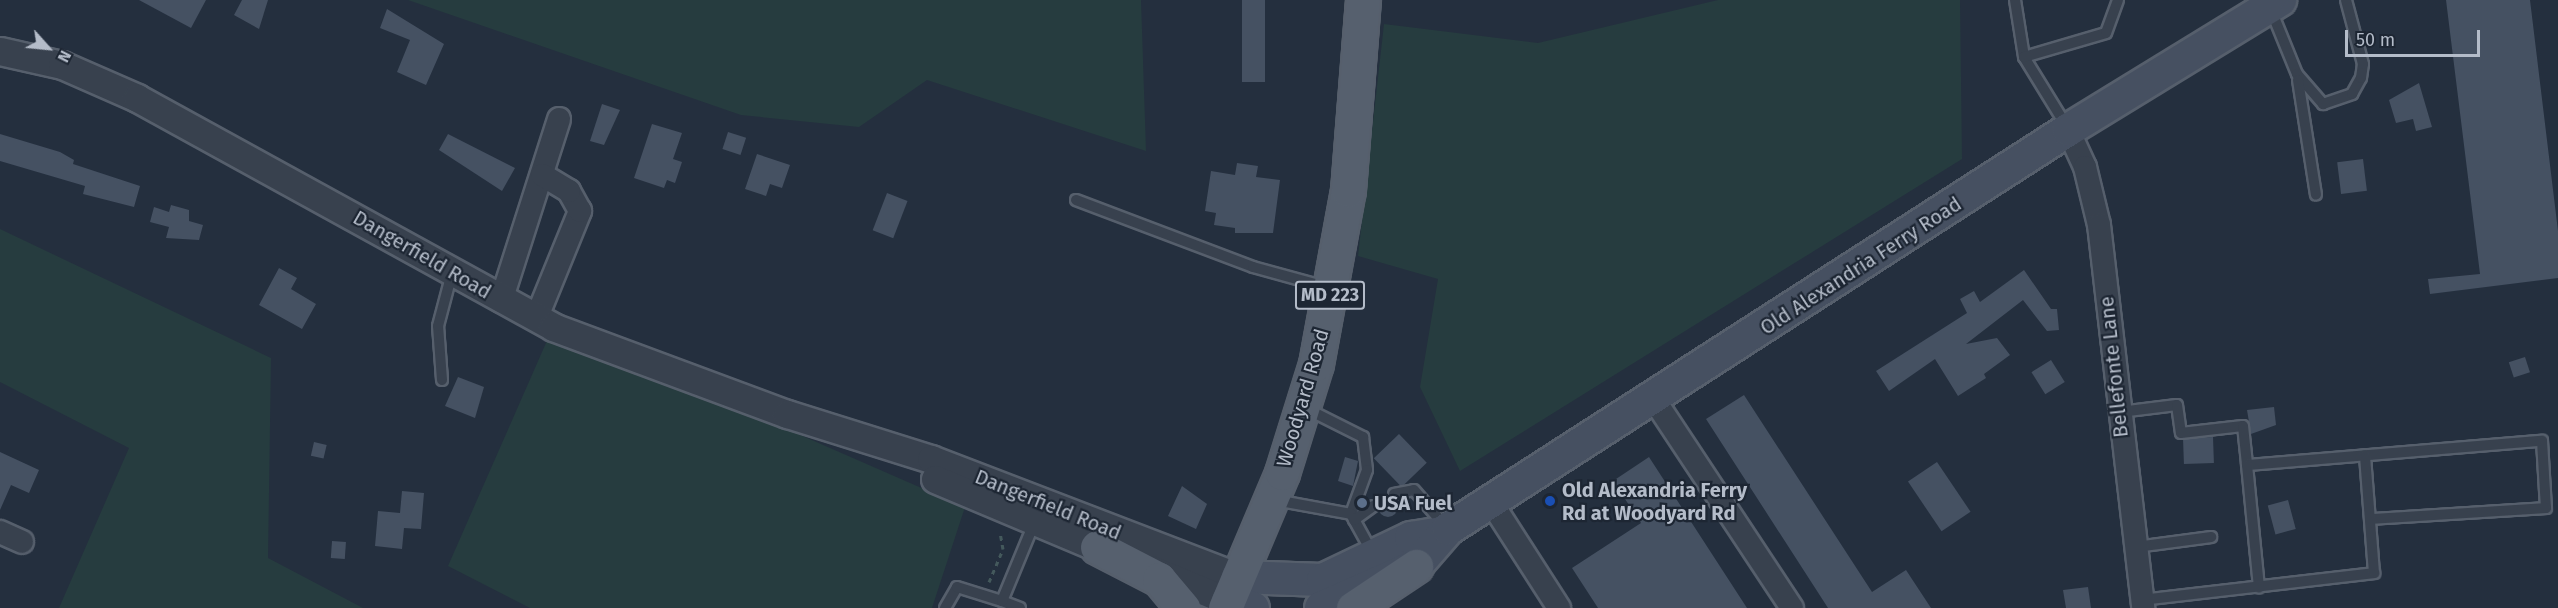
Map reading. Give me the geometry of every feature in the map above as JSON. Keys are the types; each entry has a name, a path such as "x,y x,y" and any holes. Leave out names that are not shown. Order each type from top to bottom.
{"main road":[{"name":"Woodyard Road","path":"1236,599 1304,407 1331,289 1348,190 1363,0"},
{"name":"Old Alexandria Ferry Road","path":"1321,608 1416,566 1445,531 1655,401 2068,130 2275,3"},
{"name":"Old Alexandria Ferry Road","path":"1236,599 1340,576 1411,538 1445,531"},
{"path":"1097,547 1159,579 1183,608"},
{"path":"1353,608 1416,566"}],"street":[{"name":"Dangerfield Road","path":"0,51 62,65 137,98 412,245 452,273 536,319 856,436 990,481 1236,599"},
{"path":"501,301 560,119"},
{"name":"Bellefonte Lane","path":"2068,130 2095,203 2142,604"},
{"path":"536,319 580,211 569,191 542,175"},
{"path":"1655,401 1792,608"},
{"name":"Dangerfield Road","path":"856,436 908,468 1097,547 1236,599"},
{"path":"1491,502 1559,608"},
{"path":"0,532 22,542"}],"lane":[{"path":"2015,0 2024,57 2068,130"},
{"path":"2024,57 2106,33 2118,0"},
{"path":"2297,74 2323,104 2352,94 2363,64 2346,0"},
{"path":"2275,3 2297,74 2316,195"},
{"path":"1076,200 1253,267 1294,274 1331,289"},
{"path":"442,380 438,326 452,273"},
{"path":"2119,412 2177,405 2181,433 2243,426 2259,586"},
{"path":"1304,407 1363,437 1367,470 1353,517 1376,558"},
{"path":"2247,465 2542,441 2546,508 2370,519"},
{"path":"2142,604 2259,586 2374,573 2365,455"},
{"path":"1394,494 1414,490 1445,531"},
{"path":"1272,500 1353,517 1373,506"},
{"path":"1002,601 1035,521"},
{"path":"2136,547 2211,537"},
{"path":"945,608 957,587 1020,608"}],"path":[{"path":"987,585 1003,549 999,527"}],"green space":[{"path":"408,0 1141,0 1146,151 927,80 859,127 741,115"},
{"path":"1718,0 1960,0 1962,159 1460,471 1420,387 1438,279 1358,256 1384,24 1538,43"},
{"path":"0,229 271,358 268,558 363,608 59,608 129,448 0,382"},
{"path":"553,327 965,507 932,608 530,608 448,566"}],"building":[{"path":"139,0 206,0 191,28"},
{"path":"242,0 268,0 259,29 234,15"},
{"path":"1242,0 1265,0 1265,82 1242,82"},
{"path":"2446,0 2530,0 2558,231 2558,278 2430,294 2428,279 2480,274"},
{"path":"387,9 444,44 426,85 397,72 410,40 380,28"},
{"path":"2419,83 2432,127 2416,131 2413,119 2396,123 2389,100"},
{"path":"602,104 620,110 604,145 590,141"},
{"path":"652,124 682,133 673,159 682,162 675,183 667,180 664,188 634,178"},
{"path":"728,132 746,138 741,155 722,149"},
{"path":"0,134 60,152 74,160 73,164 140,186 134,207 83,194 85,186 0,161"},
{"path":"448,134 515,168 502,191 439,150"},
{"path":"757,154 790,165 782,188 770,184 766,196 745,189"},
{"path":"2363,159 2367,191 2341,194 2337,162"},
{"path":"1237,163 1258,166 1256,177 1280,180 1273,233 1235,233 1235,228 1214,225 1216,213 1205,211 1211,171 1235,175"},
{"path":"887,193 908,201 893,238 873,230"},
{"path":"171,205 189,210 189,221 203,225 199,240 166,238 169,227 150,222 154,207 169,212"},
{"path":"279,268 297,278 291,289 316,304 302,329 259,305"},
{"path":"2024,270 2051,309 2057,309 2059,330 2047,331 2023,300 1966,344 1997,338 2010,355 1984,374 1986,378 1958,396 1935,359 1889,391 1876,371 1967,313 1960,299 1974,291 1980,302"},
{"path":"2525,357 2530,372 2514,377 2509,362"},
{"path":"2051,360 2065,382 2045,394 2031,372"},
{"path":"458,377 484,387 475,418 445,406"},
{"path":"1744,395 1872,592 1906,570 1931,608 1828,608 1706,419"},
{"path":"2274,407 2276,425 2251,434 2247,410"},
{"path":"1399,434 1427,463 1402,487 1374,458"},
{"path":"2213,437 2214,463 2184,464 2183,438"},
{"path":"314,442 327,445 324,459 311,456"},
{"path":"0,452 39,470 29,493 11,485 0,510"},
{"path":"1345,457 1358,461 1353,486 1338,481"},
{"path":"1649,457 1747,608 1598,608 1572,568 1641,523 1613,481"},
{"path":"1937,462 1971,512 1942,531 1908,482"},
{"path":"1182,486 1207,504 1196,529 1168,516"},
{"path":"402,491 424,493 421,529 404,528 402,549 375,546 378,511 400,513"},
{"path":"1384,497 1392,497 1398,503 1398,511 1392,517 1384,517 1378,511 1378,503"},
{"path":"2288,500 2296,529 2275,534 2268,505"},
{"path":"332,541 346,542 345,559 331,558"},
{"path":"2088,587 2091,608 2066,608 2063,590"}],"place":[{"name":"Old Alexandria Ferry Rd at Woodyard Rd","path":"1550,501"},
{"name":"USA Fuel","path":"1362,503"}]}
